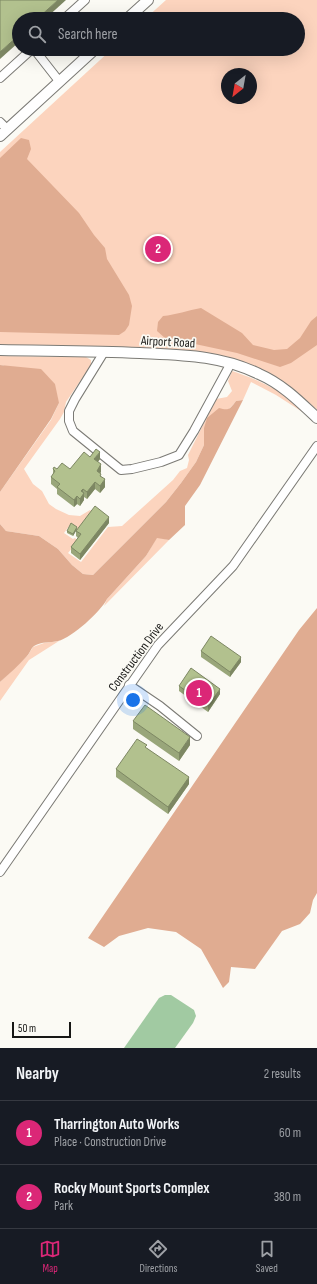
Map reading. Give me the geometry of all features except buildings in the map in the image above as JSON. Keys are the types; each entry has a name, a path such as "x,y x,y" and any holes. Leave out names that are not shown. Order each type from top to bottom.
{"main road":[{"path":"135,12 148,0"},
{"path":"4,133 87,56"},
{"name":"Airport Road","path":"0,350 199,356 231,363 260,374 284,388 317,418"}],"street":[{"path":"72,12 85,0"},
{"path":"0,78 25,56"},
{"path":"39,56 59,81"},
{"path":"0,122 4,133"},
{"path":"104,352 72,405 69,411 69,421 73,431 121,470 161,462 179,455 194,431 231,363"},
{"name":"Construction Drive","path":"0,872 161,640 233,566 317,446"},
{"path":"129,685 160,706 196,736"}],"shaded area":[{"path":"166,0 317,0 317,410 296,392 272,376 247,364 218,355 196,352 0,346 0,152 104,56 305,56 305,12 153,12"},
{"path":"21,138 29,140 31,149 27,159 79,213 105,248 107,259 129,295 132,306 129,325 125,331 119,335 0,332 0,158"},
{"path":"201,308 242,333 253,345 274,350 287,349 300,338 311,321 317,316 317,345 291,363 280,367 237,353 166,339 157,331 158,322 163,316"},
{"path":"0,356 86,357 91,360 91,365 66,402 64,412 60,419 24,469 33,484 42,491 49,504 56,509 69,515 80,516 90,510 93,512 78,530 70,525 64,533 78,541 68,553 81,562 108,527 122,526 173,480 180,471 187,468 189,460 188,455 216,399 227,397 232,391 228,381 232,371 261,382 282,393 291,399 304,413 276,395 251,382 243,400 236,401 225,412 204,428 204,445 196,462 166,502 93,575 83,574 72,565 58,549 39,536 6,531 0,524 0,492 51,420 59,403 3,365 0,365"},
{"path":"0,365 41,369 55,384 59,403 51,419 0,492"},
{"path":"243,400 200,485 185,506 185,525 169,540 157,538 146,556 99,610 78,630 64,639 55,642 40,643 34,646 28,655 0,682 0,524 6,531 39,536 58,549 72,565 83,574 93,575 166,502 181,483 196,462 204,445 204,428 207,418 219,408 229,409 236,401"},
{"path":"157,537 169,540 104,606 107,599 146,556"},
{"path":"317,608 317,893 313,900 310,913 300,924 282,931 255,969 231,967 229,982 223,988 201,949 176,932 148,928 119,936 104,947 88,938 299,630"},
{"path":"59,641 29,660 0,701 0,682 28,655 33,647 44,643"},
{"path":"165,995 171,995 194,1010 196,1016 193,1023 175,1048 124,1048 159,998"}],"place":[{"name":"Rocky Mount Sports Complex","path":"158,249"},
{"name":"Tharrington Auto Works","path":"199,693"}]}
